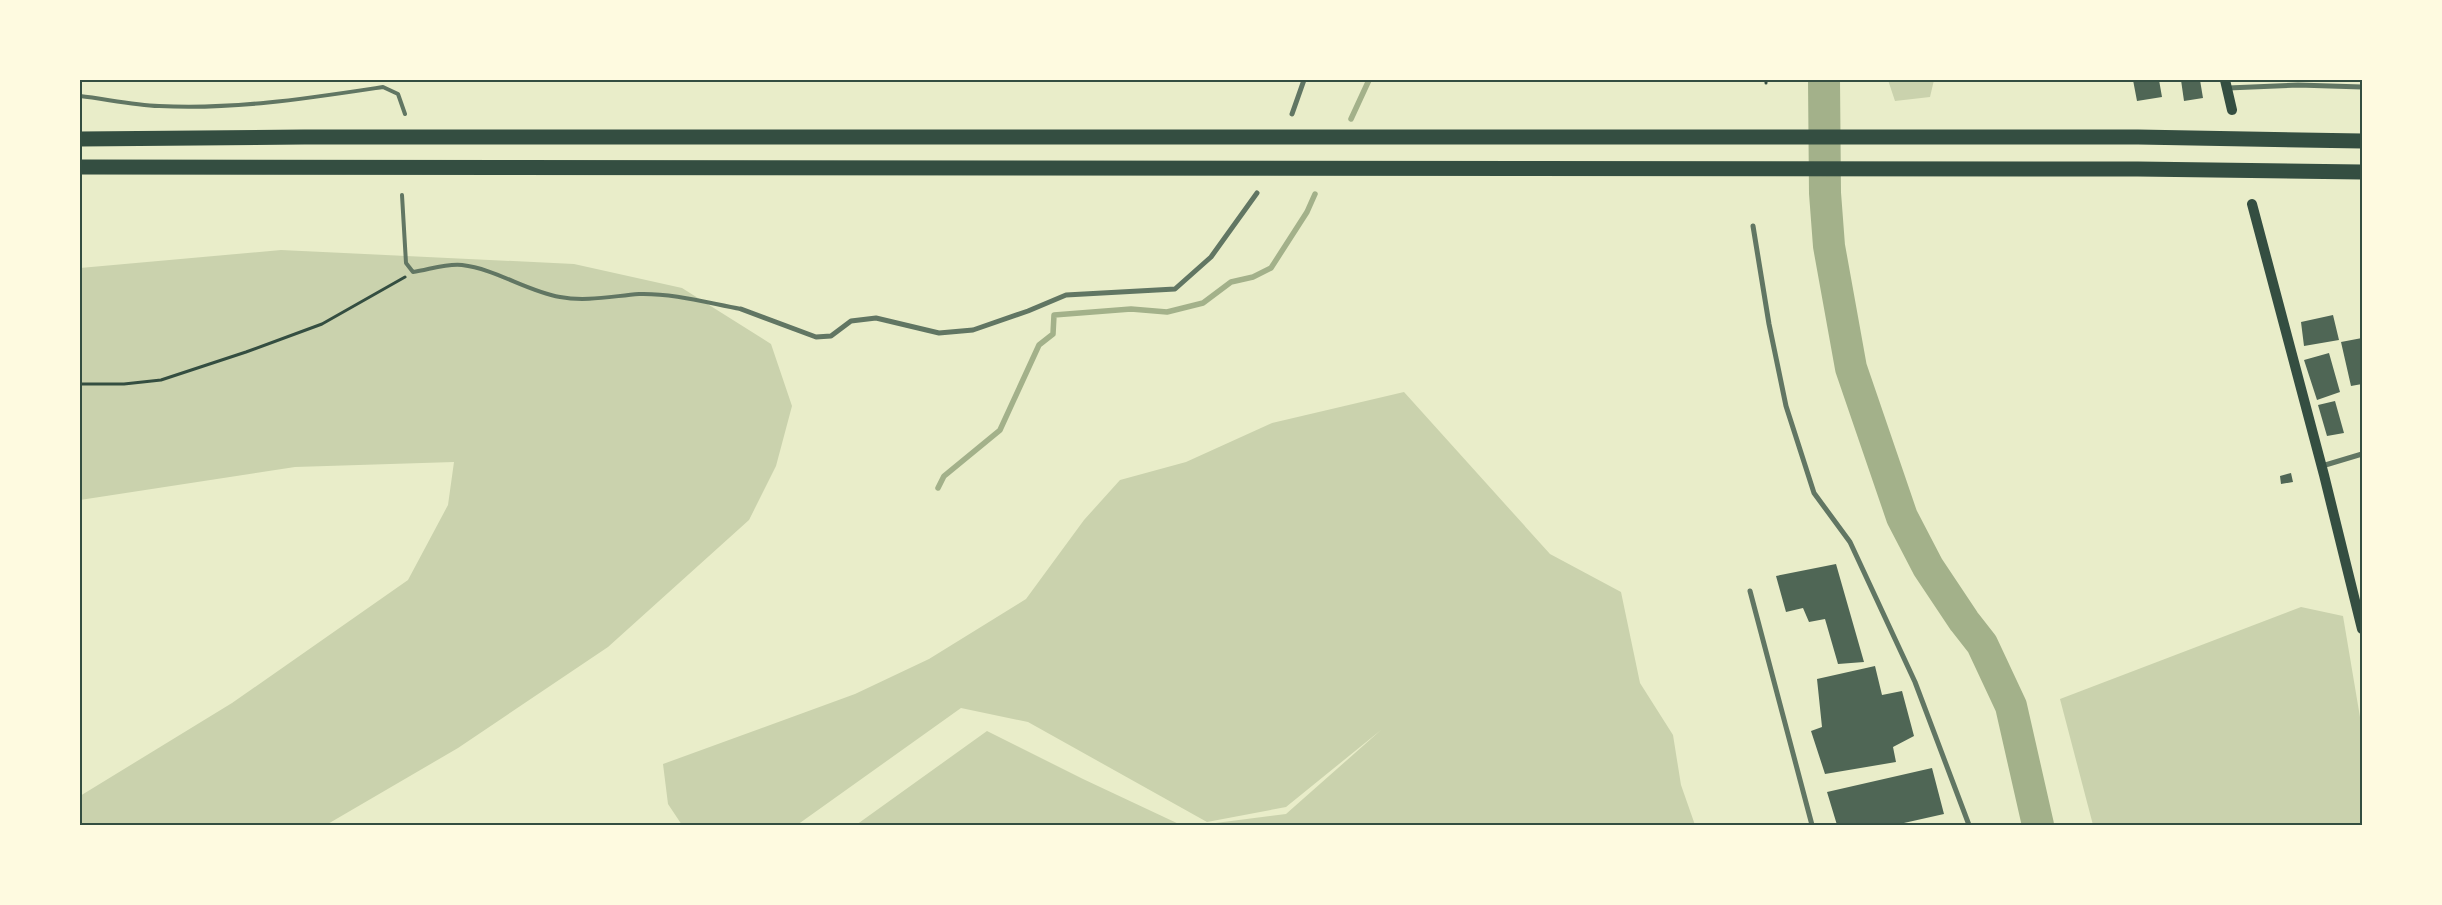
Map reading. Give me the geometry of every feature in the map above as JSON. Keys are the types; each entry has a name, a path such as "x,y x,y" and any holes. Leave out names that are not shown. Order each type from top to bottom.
{"highway":[{"path":"80,139 304,137 2138,137 2362,141"},
{"path":"80,167 1876,168 2362,172"}],"main road":[{"path":"2227,84 2232,110"},
{"path":"2252,204 2322,466 2362,629"}],"street":[{"path":"1292,114 1304,80"},
{"path":"2227,84 2362,87"},
{"path":"741,309 816,338 831,336 850,321 876,318 939,333 973,330 1066,295 1175,289 1211,257 1257,193"},
{"path":"1752,226 1786,406 1814,493 1850,542 1914,682 1969,825"},
{"path":"2322,466 2362,454"},
{"path":"1750,591 1812,825"}],"lane":[{"path":"80,96 159,106 205,106 274,103 383,88 398,94 405,114"},
{"path":"402,195 406,263 413,272 461,264 494,273 534,291 561,298 590,299 641,294 670,296 741,309"}],"path":[{"path":"80,384 124,384 160,380 246,352 322,324 413,272"}],"green space":[{"path":"1888,80 1934,80 1930,97 1895,101"},
{"path":"281,250 574,264 682,288 771,344 792,406 776,466 749,520 608,647 458,748 326,825 80,825 80,796 232,703 408,580 448,505 454,462 295,467 80,500 80,268"},
{"path":"1404,392 1550,554 1621,592 1640,683 1673,735 1681,785 1695,825 1200,825 1286,814 1381,730 1286,807 1207,822 1028,722 961,708 797,825 682,825 668,804 663,764 855,694 929,659 1026,599 1084,520 1120,480 1186,462 1272,423"},
{"path":"2301,607 2343,616 2362,729 2362,825 2093,825 2060,699"},
{"path":"987,731 1083,779 1181,825 856,825"}],"building":[{"path":"2133,80 2159,80 2162,97 2137,101"},
{"path":"2181,80 2200,80 2203,98 2184,101"},
{"path":"2333,315 2339,340 2304,346 2301,322"},
{"path":"2362,338 2362,384 2351,386 2341,342"},
{"path":"2329,353 2340,392 2317,400 2304,360"},
{"path":"2335,401 2344,433 2327,436 2318,405"},
{"path":"2291,473 2293,482 2281,484 2280,476"},
{"path":"1836,564 1864,662 1838,664 1825,619 1809,622 1803,608 1786,612 1776,576"},
{"path":"1875,666 1882,695 1902,691 1914,736 1893,747 1896,762 1825,774 1811,731 1822,727 1817,679"},
{"path":"1932,768 1944,814 1895,825 1837,825 1827,792"}],"waterway":[{"path":"1351,119 1369,80"},
{"path":"1824,80 1825,193 1829,246 1851,368 1902,517 1928,567 1964,621 1982,644 2011,706 2038,825"},
{"path":"938,488 944,476 1000,430 1039,345 1053,334 1054,315 1131,309 1167,312 1203,303 1231,282 1253,277 1271,268 1307,212 1315,194"}]}
